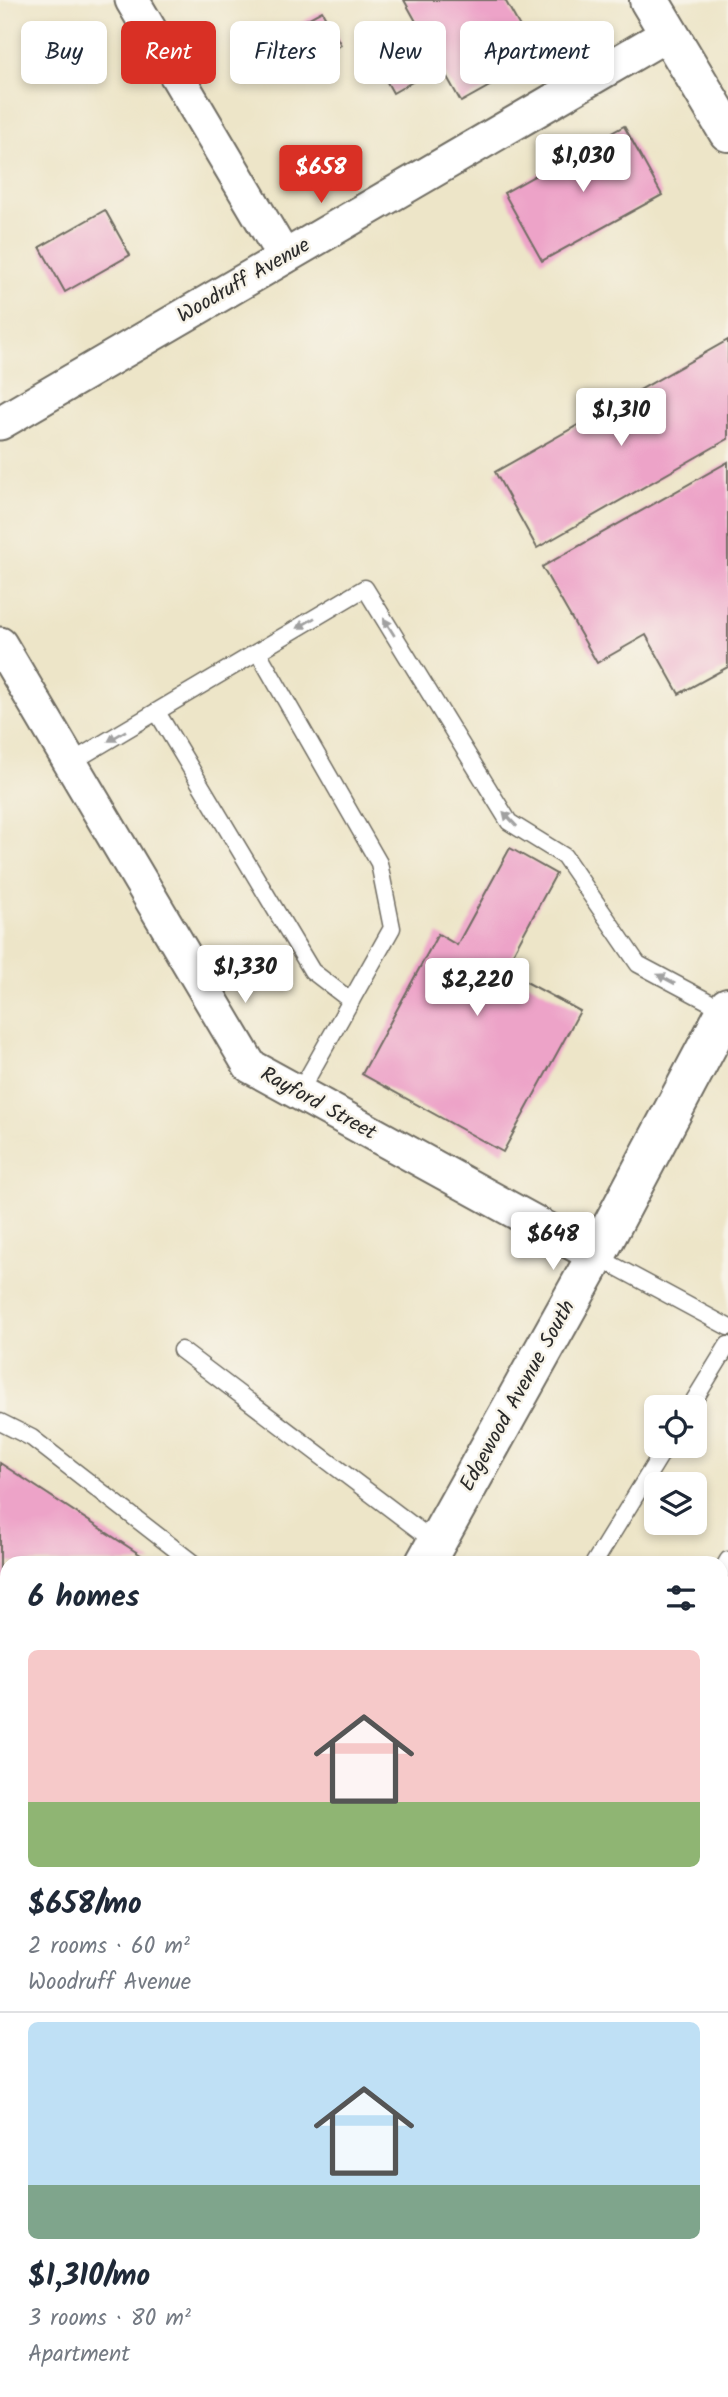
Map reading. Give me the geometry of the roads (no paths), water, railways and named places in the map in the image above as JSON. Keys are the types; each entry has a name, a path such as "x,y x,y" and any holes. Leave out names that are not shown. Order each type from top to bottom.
{"main road":[{"path":"649,0 728,132"},
{"name":"Edgewood Avenue South","path":"430,1553 596,1256 727,1009"}],"street":[{"path":"132,0 284,257"},
{"name":"Woodruff Avenue","path":"0,423 669,33"},
{"name":"Rayford Street","path":"0,644 250,1066 596,1256"}],"lane":[{"path":"71,763 365,588 509,822 564,856 638,964 727,1009"},
{"path":"258,652 379,863 392,928 299,1093"},
{"path":"157,712 312,971 351,1000"},
{"path":"596,1256 728,1327"},
{"path":"697,1395 728,1345"},
{"path":"181,1350 430,1553"},
{"path":"0,1422 32,1438 184,1556"},
{"path":"598,1556 659,1458"}]}
